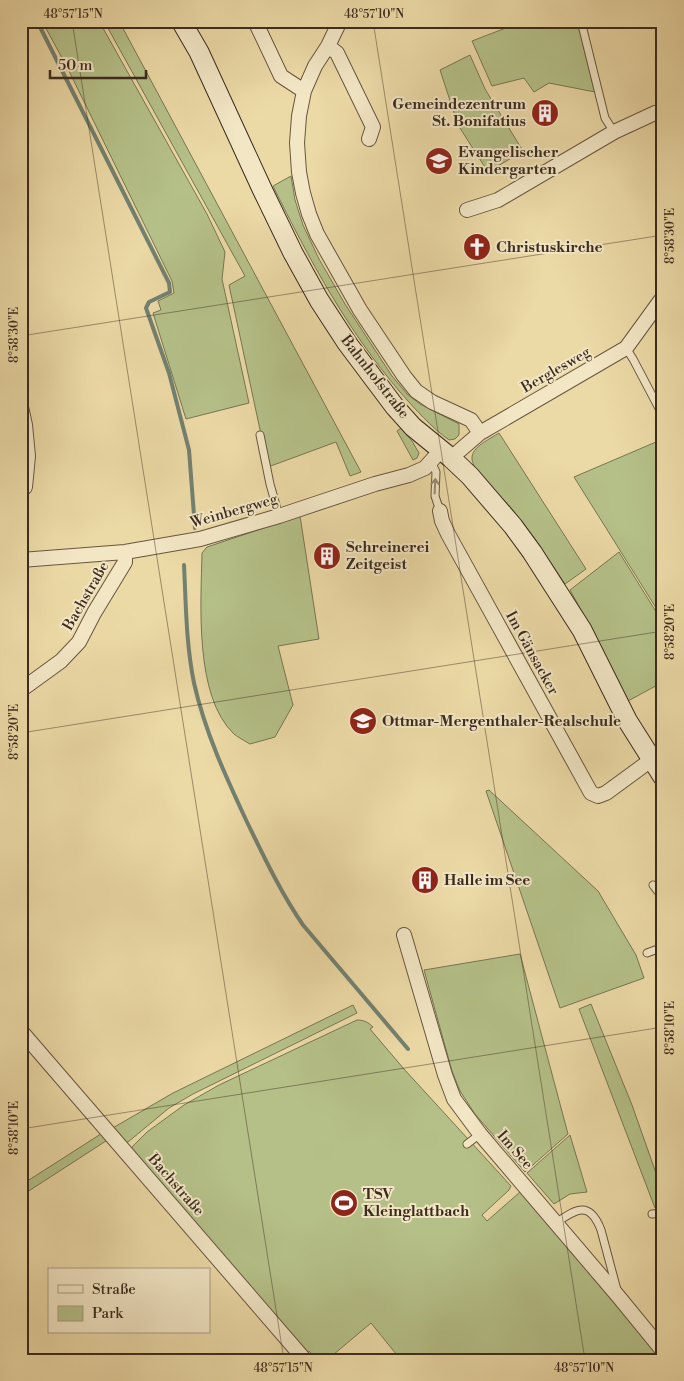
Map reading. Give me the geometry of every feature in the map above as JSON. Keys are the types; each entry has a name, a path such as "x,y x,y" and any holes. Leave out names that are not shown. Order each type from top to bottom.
{"main road":[{"name":"Bahnhofstraße","path":"181,21 199,52 293,253 347,343 395,407 413,427 441,456 486,494 514,526 582,630 627,720 663,777"}],"street":[{"path":"254,21 281,76 304,91"},
{"path":"340,21 328,46 315,66 304,91 299,116 299,172 309,214 317,234 360,310 404,376 416,391 432,402 471,420 480,433"},
{"path":"328,46 338,52 373,126 369,139"},
{"path":"467,210 498,200 614,132 655,113 663,112"},
{"name":"Berglesweg","path":"441,456 626,348 663,297"},
{"path":"21,407 28,456 25,487 21,490"},
{"name":"Weinbergweg","path":"21,560 125,552 200,539 409,475 425,468 441,456"},
{"name":"Im Gänsacker","path":"440,511 448,534 591,792 598,796 606,793 651,760"},
{"name":"Bachstraße","path":"21,690 61,662 79,642 125,562 125,552"},
{"name":"Im See","path":"404,935 445,1075 454,1099 480,1134 663,1351"},
{"name":"Bachstraße","path":"21,1031 305,1360"}],"lane":[{"path":"580,21 605,118 614,132"},
{"path":"626,348 663,416"},
{"path":"260,435 279,516"},
{"name":"Im Gänsacker","path":"440,511 435,496 436,472 441,456"},
{"path":"653,885 663,898"},
{"path":"647,953 663,947"},
{"path":"467,1144 480,1134"},
{"path":"556,1223 571,1212 580,1210 588,1211 593,1215 601,1230 618,1296"},
{"path":"652,1214 663,1213"}],"green space":[{"path":"42,21 99,21 207,214 225,252 222,279 249,403 186,419 153,313 161,310 158,301 174,293 172,281 68,69"},
{"path":"104,21 119,21 361,472 350,476 336,442 268,467 229,285 245,276"},
{"path":"524,21 577,21 595,92 549,83 534,92 524,78 492,86 472,41"},
{"path":"470,55 485,89 523,151 488,172 458,125 440,70"},
{"path":"291,176 295,200 303,225 319,259 345,304 392,376 407,394 420,404 459,424 459,435 455,439 449,440 442,435 411,405 381,368 346,319 315,267 273,186"},
{"path":"401,428 419,453 417,458 413,460 397,431"},
{"path":"499,433 586,569 565,584 512,509 475,468 472,459 475,451"},
{"path":"663,439 663,619 574,477"},
{"path":"300,516 319,639 278,646 293,705 275,737 250,744 234,734 221,717 212,697 206,673 201,622 202,553 207,547"},
{"path":"619,552 663,623 663,682 628,701 570,590"},
{"path":"489,790 598,891 636,955 644,978 560,1008 486,791"},
{"path":"520,954 568,1134 525,1172 475,1114 460,1091 452,1071 424,970"},
{"path":"591,1004 632,1105 663,1193 663,1206 655,1208 579,1009"},
{"path":"353,1005 357,1013 193,1094 169,1108 128,1142 124,1143 111,1129 173,1093"},
{"name":"TSV Kleinglattbach","path":"357,1020 362,1020 373,1027 370,1029 404,1069 511,1186 482,1215 487,1221 520,1192 644,1336 662,1360 401,1360 371,1323 327,1360 317,1360 309,1351 304,1353 131,1153 132,1147 147,1132 184,1105 219,1085"},
{"path":"104,1132 109,1139 21,1196 21,1185"},
{"path":"570,1135 587,1192 570,1194 554,1204 527,1173"}],"waterway":[{"path":"37,21 169,283 170,292 149,302 146,308 169,373 189,450 195,528"},
{"path":"184,565 188,639 194,683 210,737 239,805 273,875 303,925 408,1049"}],"place":[{"name":"Gemeindezentrum St. Bonifatius","path":"545,113"},
{"name":"Evangelischer Kindergarten","path":"439,161"},
{"name":"Christuskirche","path":"477,247"},
{"name":"Schreinerei Zeitgeist","path":"327,556"},
{"name":"Ottmar-Mergenthaler-Realschule","path":"363,721"},
{"name":"Halle im See","path":"425,880"},
{"name":"TSV Kleinglattbach","path":"344,1203"}]}
